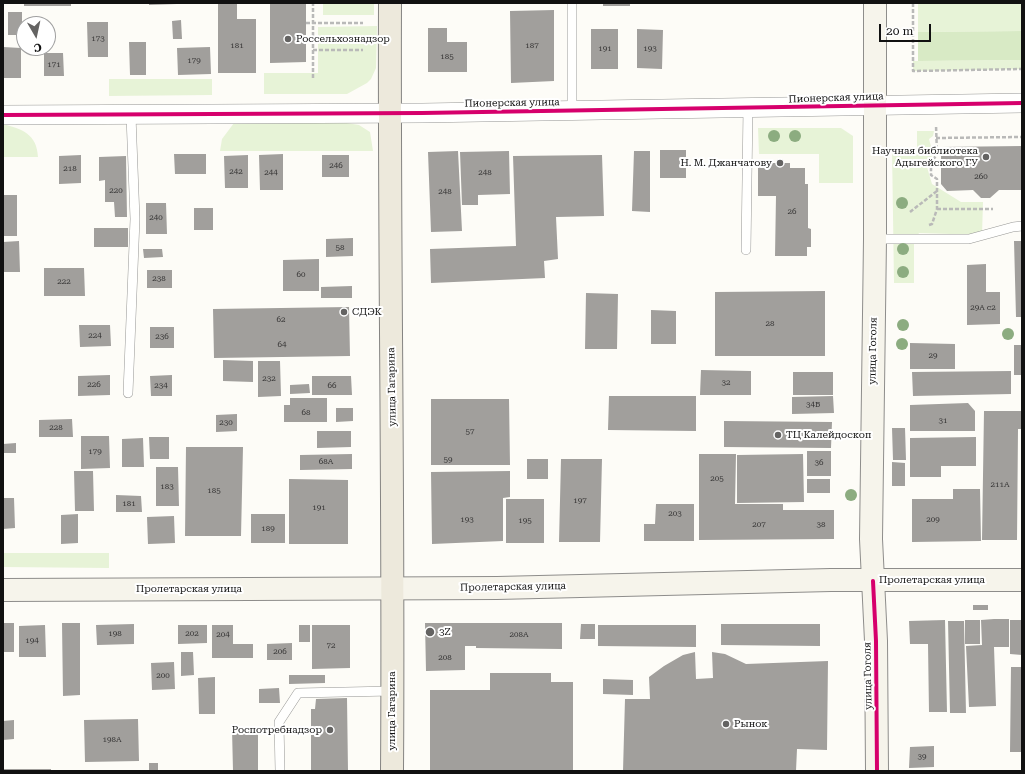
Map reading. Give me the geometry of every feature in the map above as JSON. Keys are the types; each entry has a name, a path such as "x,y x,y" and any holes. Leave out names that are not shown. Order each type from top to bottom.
{"main road":[{"name":"улица Гагарина","path":"390,3 393,588 392,771"},
{"name":"улица Гоголя","path":"875,3 875,239 871,539 876,641 877,771"},
{"name":"Пролетарская улица","path":"3,590 497,588 831,580 1022,580"}],"street":[{"name":"Пионерская улица","path":"3,115 132,116 1022,103"}],"lane":[{"path":"572,3 572,110"},
{"path":"746,250 748,108"},
{"path":"128,393 135,219 132,116"},
{"path":"875,239 969,239 1013,226 1022,226"},
{"path":"280,771 279,722 298,693 392,691"}],"path":[{"path":"313,3 313,78"},
{"path":"913,3 913,70 1022,69"},
{"path":"306,23 363,23"},
{"path":"313,50 363,50"},
{"path":"925,225 932,224 937,209 937,179 931,175 931,164 937,154 936,125"},
{"path":"936,138 1022,137"},
{"path":"910,212 938,190"},
{"path":"937,209 992,209"}],"green space":[{"path":"323,3 374,3 374,15 323,15"},
{"path":"918,3 1022,3 1022,31 918,32"},
{"path":"377,26 376,68 371,79 367,83 347,94 264,94 264,73 318,73 318,27"},
{"path":"1022,31 1022,60 918,61 918,32"},
{"path":"1022,60 1022,69 913,71 913,61"},
{"path":"109,79 212,79 212,95 109,96"},
{"path":"234,123 347,123 359,125 370,132 373,151 220,151 222,139"},
{"path":"3,124 16,128 27,134 35,143 38,157 3,157"},
{"path":"758,128 841,128 853,136 853,183 819,183 819,154 759,154"},
{"path":"917,131 934,131 933,136 929,139 933,154 927,167 932,184 961,202 983,202 982,235 919,233 914,242 914,283 894,283 892,148 917,148"},
{"path":"3,553 109,553 109,568 3,567"}],"building":[{"path":"24,3 71,3 71,6 24,6"},
{"path":"149,3 177,3 177,4 149,5"},
{"path":"218,3 237,3 237,19 256,19 256,73 218,73"},
{"name":"Россельхознадзор","path":"270,3 306,3 306,62 270,63"},
{"path":"603,3 630,3 630,6 603,6"},
{"path":"554,10 554,81 511,83 510,11"},
{"path":"8,12 22,12 22,16 16,16 16,35 8,35"},
{"path":"181,20 182,39 173,39 172,21"},
{"path":"87,22 108,22 108,57 88,57"},
{"path":"428,28 447,28 447,42 467,42 467,72 428,72"},
{"path":"591,29 618,29 618,69 591,69"},
{"path":"637,29 663,30 662,69 637,68"},
{"path":"129,42 146,42 146,75 130,75"},
{"path":"3,47 16,48 16,56 21,56 21,78 3,78"},
{"path":"210,47 211,74 178,75 177,48"},
{"path":"56,53 63,53 64,76 44,76 44,56 56,56"},
{"path":"1022,146 1022,190 999,190 990,198 981,198 973,190 947,191 941,184 941,147"},
{"path":"660,150 686,150 686,178 660,178"},
{"path":"458,151 462,231 431,232 428,152"},
{"path":"509,151 510,194 478,195 478,205 462,205 460,152"},
{"path":"634,151 650,151 650,212 632,211"},
{"path":"174,154 206,154 206,174 175,174"},
{"path":"283,154 283,190 260,190 259,155"},
{"path":"81,155 81,183 59,184 59,156"},
{"path":"248,155 248,188 225,188 224,156"},
{"path":"322,155 349,155 349,177 322,177"},
{"path":"602,155 604,216 556,217 558,259 544,261 545,278 431,283 430,249 516,246 513,156"},
{"path":"126,156 127,217 115,217 114,202 105,202 105,180 99,181 99,157"},
{"path":"758,163 790,163 790,168 805,168 805,184 808,184 808,228 811,229 811,247 807,247 807,256 775,256 776,196 758,196"},
{"path":"3,195 17,195 17,236 3,236"},
{"path":"146,203 166,203 167,234 146,234"},
{"path":"194,208 213,208 213,230 194,230"},
{"path":"94,228 128,228 128,247 94,247"},
{"path":"353,238 353,256 326,257 326,239"},
{"path":"19,241 20,272 3,272 3,242"},
{"path":"1014,241 1022,241 1022,317 1016,317"},
{"path":"143,249 162,249 163,257 144,258"},
{"path":"319,259 319,291 283,291 283,260"},
{"path":"986,264 986,292 1000,292 1000,324 967,325 967,265"},
{"path":"44,268 84,268 85,296 44,296"},
{"path":"147,270 172,270 172,288 147,288"},
{"path":"352,286 352,298 321,298 321,287"},
{"path":"825,291 825,356 715,356 715,292"},
{"path":"586,293 618,294 617,349 585,349"},
{"path":"349,307 350,356 214,358 213,309"},
{"path":"651,310 676,311 676,344 651,344"},
{"path":"79,325 110,325 111,346 80,347"},
{"path":"150,327 174,327 174,348 150,348"},
{"path":"910,343 955,344 955,369 910,369"},
{"path":"1014,345 1022,345 1022,375 1014,375"},
{"path":"223,360 253,361 253,382 223,381"},
{"path":"258,361 280,361 281,396 258,397"},
{"path":"701,370 751,371 751,395 700,395"},
{"path":"1011,371 1011,394 913,396 912,372"},
{"path":"793,372 833,372 833,395 793,395"},
{"path":"110,375 110,395 78,396 78,376"},
{"path":"172,375 172,396 151,396 150,376"},
{"path":"312,376 351,376 352,395 312,395"},
{"path":"309,384 310,393 290,394 290,385"},
{"path":"609,396 696,396 696,431 608,430"},
{"path":"833,396 834,413 792,414 792,397"},
{"path":"290,398 327,398 327,422 284,422 284,405 290,405"},
{"path":"431,399 509,399 510,465 431,465"},
{"path":"968,403 975,411 975,431 910,431 910,405"},
{"path":"336,408 353,408 353,421 336,422"},
{"path":"984,411 1022,411 1022,429 1018,429 1017,540 982,540"},
{"path":"237,414 237,431 216,432 216,415"},
{"path":"72,419 73,437 39,437 39,420"},
{"name":"ТЦ Калейдоскоп","path":"724,421 832,422 831,448 724,447"},
{"path":"892,428 905,428 906,460 893,460"},
{"path":"317,431 351,431 351,447 317,448"},
{"path":"81,436 109,436 110,468 81,469"},
{"path":"149,437 169,437 169,459 150,459"},
{"path":"976,437 976,466 941,466 941,477 910,477 910,438"},
{"path":"143,438 144,467 122,467 122,439"},
{"path":"16,443 16,453 3,453 3,444"},
{"path":"186,447 243,447 241,536 185,536"},
{"path":"807,451 831,451 831,476 807,476"},
{"path":"352,454 352,469 300,470 300,455"},
{"path":"699,454 736,454 735,504 783,504 783,510 834,510 834,539 699,540"},
{"path":"803,454 804,502 737,503 737,455"},
{"path":"527,459 548,459 548,479 527,479"},
{"path":"561,459 602,459 600,542 559,542"},
{"path":"892,462 905,463 905,486 892,486"},
{"path":"156,467 178,467 179,506 156,506"},
{"path":"74,471 93,471 94,511 75,511"},
{"path":"510,471 510,497 503,498 503,541 432,544 431,472"},
{"path":"289,479 348,480 348,544 289,544"},
{"path":"807,479 830,479 830,493 807,493"},
{"path":"953,489 980,489 981,541 912,542 912,499 953,499"},
{"path":"116,495 141,496 142,512 116,512"},
{"path":"3,498 14,498 15,528 3,529"},
{"path":"506,499 544,499 544,543 506,543"},
{"path":"656,504 694,504 694,541 644,541 644,524 655,524"},
{"path":"78,514 78,543 61,544 61,515"},
{"path":"251,514 285,514 285,543 251,543"},
{"path":"174,516 175,543 148,544 147,517"},
{"path":"973,605 988,605 988,610 973,610"},
{"path":"1009,619 1009,647 994,647 996,706 969,707 966,646 982,645 981,620"},
{"path":"945,620 947,712 929,712 928,644 910,644 909,621"},
{"path":"965,620 980,620 980,644 965,644"},
{"path":"1010,620 1022,620 1022,655 1010,654"},
{"path":"948,621 964,621 966,713 950,713"},
{"path":"3,623 14,623 14,652 3,652"},
{"path":"62,623 80,623 80,695 63,696"},
{"path":"425,623 562,623 562,649 476,648 476,646 465,646 465,670 426,671"},
{"path":"134,624 134,644 97,645 96,625"},
{"path":"581,624 595,624 595,639 580,639"},
{"path":"721,624 820,624 820,646 721,645"},
{"path":"45,625 46,657 19,657 19,626"},
{"path":"178,625 207,625 207,643 178,644"},
{"path":"212,625 233,625 233,644 253,644 253,658 212,658"},
{"path":"299,625 310,625 310,642 299,642"},
{"path":"312,625 350,625 350,668 312,669"},
{"path":"598,625 696,625 696,647 598,646"},
{"path":"292,643 292,660 267,660 267,644"},
{"path":"181,652 193,652 194,675 181,676"},
{"name":"Рынок","path":"695,652 696,679 713,678 712,652 725,654 746,664 828,661 827,750 797,749 796,771 623,771 625,699 650,699 649,677 683,655"},
{"path":"174,662 175,689 152,690 151,663"},
{"path":"1011,667 1022,667 1022,752 1010,752"},
{"path":"490,673 551,673 551,682 573,682 573,771 430,771 430,690 490,690"},
{"path":"289,675 325,675 325,683 289,684"},
{"path":"215,677 215,714 199,714 198,678"},
{"path":"603,679 633,680 633,695 603,694"},
{"path":"279,688 280,703 259,703 259,689"},
{"path":"347,698 348,771 311,771 311,709 315,709 316,699"},
{"path":"138,719 139,761 85,762 84,720"},
{"path":"14,720 14,739 3,740 3,721"},
{"path":"232,729 258,729 258,771 233,771"},
{"path":"934,746 934,767 909,768 910,747"},
{"path":"149,763 158,763 158,771 149,771"},
{"path":"3,769 51,769 51,771 3,771"}],"cycle path":[{"path":"3,115 422,113 1022,103"},
{"path":"873,581 876,641 877,771"}],"place":[{"name":"Россельхознадзор","path":"288,39"},
{"name":"Научная библиотека Адыгейского ГУ","path":"986,157"},
{"name":"Н. М. Джанчатову","path":"780,163"},
{"name":"СДЭК","path":"344,312"},
{"name":"ТЦ Калейдоскоп","path":"778,435"},
{"name":"3Z","path":"430,632"},
{"name":"Рынок","path":"726,724"},
{"name":"Роспотребнадзор","path":"330,730"}]}
